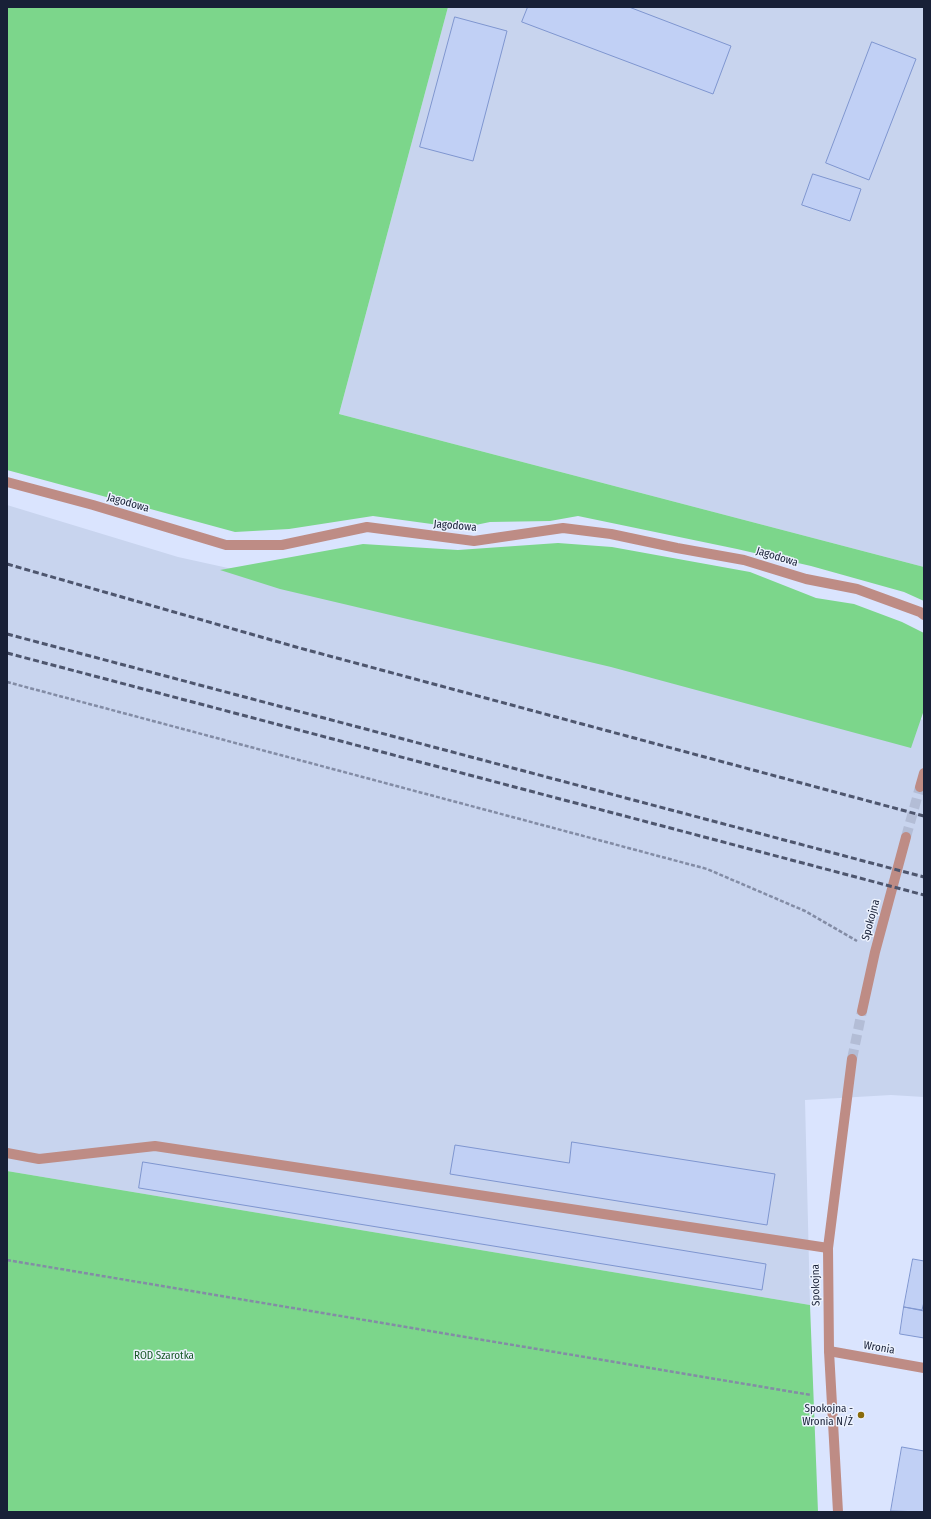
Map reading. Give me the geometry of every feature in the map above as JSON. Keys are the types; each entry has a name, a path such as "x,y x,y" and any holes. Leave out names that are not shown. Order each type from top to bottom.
{"street":[{"name":"Jagodowa","path":"7,482 93,505 226,545 282,546 367,527 474,541 563,528 611,534 744,560 806,579 857,589 920,612 924,615"},
{"path":"920,787 924,773"},
{"name":"Spokojna","path":"862,1010 875,952 906,837"},
{"name":"Spokojna","path":"838,1512 829,1351 828,1248 852,1059"},
{"path":"7,1153 39,1159 156,1146 828,1248"},
{"name":"Wronia","path":"829,1351 924,1368"}],"path":[{"path":"7,682 707,869 805,911 875,952"},
{"path":"7,1260 832,1398"}],"shaded area":[{"path":"448,7 924,7 924,567 339,414"},
{"path":"7,505 178,557 877,711 924,720 924,1097 891,1095 805,1100 810,1305 7,1171"}],"green space":[{"path":"7,7 448,7 339,414 924,567 924,601 904,592 811,566 578,516 550,521 490,522 461,528 373,516 289,529 235,532 7,470"},
{"path":"558,543 612,547 750,572 816,598 854,604 902,622 924,633 924,710 911,748 611,667 280,589 220,570 363,544 458,550"},
{"name":"ROD Szarotka","path":"7,1171 810,1305 818,1512 7,1512"}],"building":[{"path":"528,7 629,7 731,46 713,94 522,22"},
{"path":"455,17 507,31 473,161 420,147"},
{"path":"872,42 916,59 869,180 826,163"},
{"path":"813,174 861,189 850,221 802,205"},
{"path":"572,1142 775,1174 767,1225 450,1174 455,1145 569,1163"},
{"path":"143,1162 766,1264 762,1290 139,1188"},
{"path":"913,1259 924,1261 924,1302 922,1310 904,1307"},
{"path":"904,1307 924,1311 924,1338 900,1334"},
{"path":"902,1447 924,1451 924,1512 891,1511"}],"tunnel":[{"path":"906,837 920,787"},
{"path":"852,1059 862,1011"}],"railway":[{"path":"7,564 296,647 924,816"},
{"path":"7,634 924,877"},
{"path":"7,653 924,895"}],"place":[{"name":"Spokojna - Wronia N/Ż","path":"861,1415"}]}
